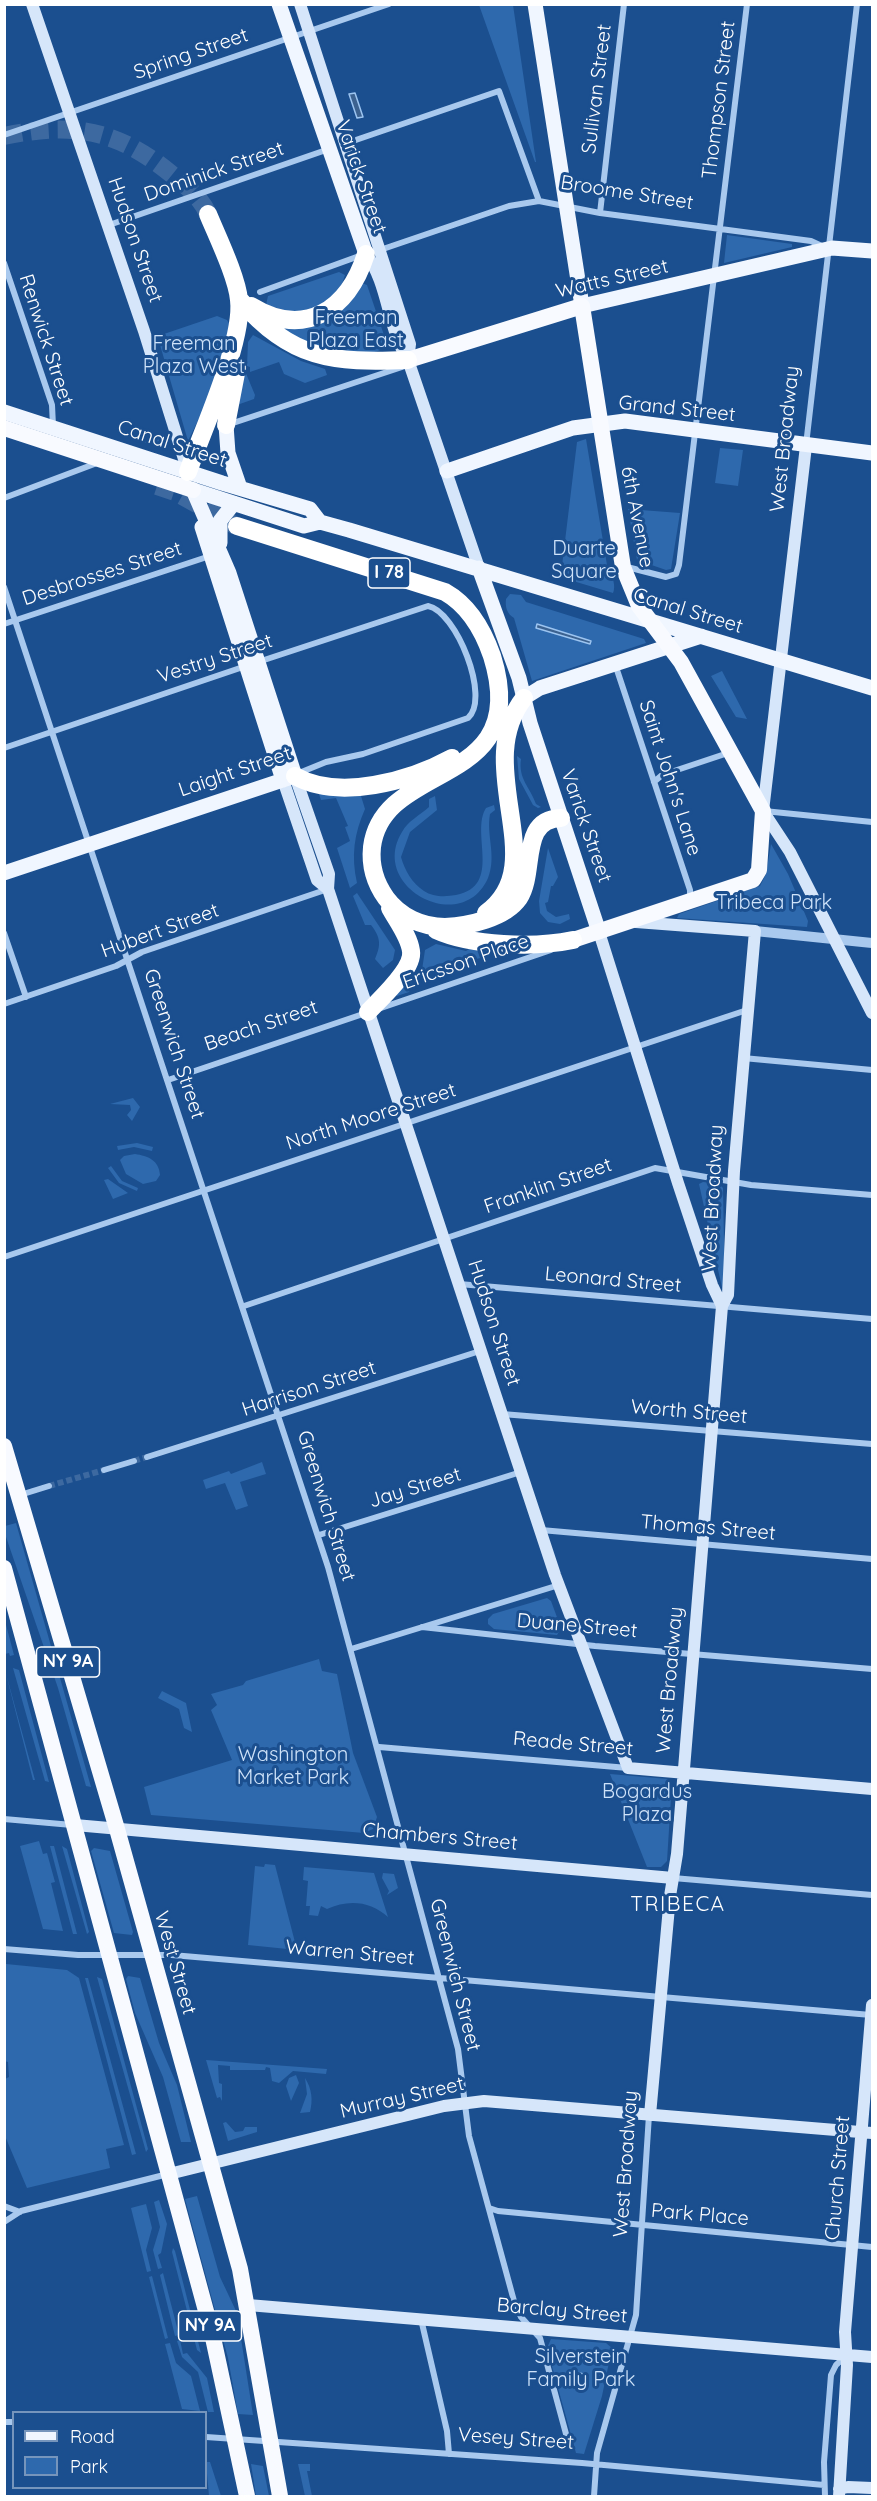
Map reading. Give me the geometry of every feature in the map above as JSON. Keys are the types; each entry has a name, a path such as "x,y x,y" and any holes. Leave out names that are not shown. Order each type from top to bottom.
{"highway":[{"path":"208,214 240,299 266,328 302,349 354,361 409,362"},
{"path":"240,299 279,320 295,321 316,316 330,309 345,295 373,252"},
{"path":"226,425 239,352 240,299"},
{"name":"Watts Street","path":"409,362 582,306"},
{"name":"6th Avenue","path":"582,306 623,567 632,592 670,646 763,811"},
{"path":"188,472 225,372 239,319"},
{"name":"Canal Street","path":"4,428 193,490"},
{"name":"I 78","path":"237,526 429,585 453,596 474,620 494,664 498,703 490,731 466,762 405,795 382,818 376,832 372,852 374,871 380,890 398,911 426,925 446,927 466,924"},
{"path":"466,924 484,915 498,903 509,886 515,868 514,839 503,768 509,732 517,708 524,698"},
{"path":"289,778 326,785 381,785 447,761 490,731"},
{"name":"West Broadway","path":"688,902 756,878 759,870 763,811"},
{"path":"466,924 495,916 518,900 527,881 531,845 537,829 547,820 561,818"},
{"path":"368,1012 405,971 411,955 408,942 380,890"},
{"path":"426,925 443,933 472,940 543,944 573,940 688,902"},
{"name":"West Street","path":"4,1446 117,1829 211,2164 248,2305 280,2496"},
{"name":"NY 9A","path":"4,1568 217,2352 247,2496"}],"main road":[{"name":"Hudson Street","path":"32,4 109,225 170,409 193,490 253,664 289,778 328,874 328,889 559,1585 628,1768"},
{"name":"Varick Street","path":"279,4 329,149 410,344 409,362 524,698 712,1285 722,1306"},
{"name":"Varick Street","path":"300,4 347,143 373,252"},
{"name":"6th Avenue","path":"535,4 582,306"},
{"name":"Broome Street","path":"828,249 841,247 873,251"},
{"name":"Watts Street","path":"582,306 828,249"},
{"name":"Canal Street","path":"4,412 310,509 320,522"},
{"name":"Grand Street","path":"447,471 573,428 625,421 873,453"},
{"path":"226,425 228,453 240,488"},
{"name":"West Broadway","path":"763,811 806,446"},
{"name":"Canal Street","path":"193,490 304,526 320,522 479,568 873,688"},
{"path":"215,554 220,521 234,503"},
{"path":"524,698 537,689 701,636"},
{"name":"Laight Street","path":"4,873 289,778"},
{"name":"6th Avenue","path":"763,811 788,849 873,1013"},
{"path":"630,922 755,931"},
{"name":"West Broadway","path":"650,2115 694,1652 722,1306 728,1295 733,1182 755,931"},
{"name":"Reade Street","path":"628,1768 873,1789"},
{"name":"Chambers Street","path":"75,1825 673,1878"},
{"name":"Church Street","path":"839,2493 847,2355 845,2332 852,2245 867,2133 872,2011"},
{"name":"Murray Street","path":"169,2174 465,2102 483,2101 867,2133"},
{"name":"Barclay Street","path":"248,2305 873,2357"},
{"path":"839,2493 848,2487 873,2488"}],"street":[{"name":"Spring Street","path":"4,135 389,4"},
{"name":"Sullivan Street","path":"600,213 624,4"},
{"name":"Thompson Street","path":"623,567 666,577 676,574 696,429 747,4"},
{"name":"West Broadway","path":"806,446 858,4"},
{"path":"347,143 500,91 539,201"},
{"name":"Dominick Street","path":"109,225 329,149"},
{"name":"Broome Street","path":"260,292 509,206 539,201 600,213 811,241 828,249"},
{"name":"Renwick Street","path":"4,263 52,405 53,428"},
{"name":"Watts Street","path":"226,425 409,362"},
{"path":"4,498 104,461"},
{"name":"Desbrosses Street","path":"4,624 215,554"},
{"name":"Greenwich Street","path":"4,587 319,1535 379,1747 440,1977 458,2049 469,2136 514,2301 522,2317 540,2338 569,2445"},
{"name":"Vestry Street","path":"4,748 423,606 436,608 447,617 460,640 475,685 476,707"},
{"name":"Saint John's Lane","path":"614,663 690,890 691,896 688,902"},
{"name":"Laight Street","path":"289,778 326,762 363,754 463,721 472,715 476,707"},
{"path":"654,782 662,775 730,752"},
{"path":"763,811 873,822"},
{"name":"Hubert Street","path":"4,1004 328,889"},
{"path":"755,931 873,943"},
{"path":"4,933 26,997"},
{"name":"Ericsson Place","path":"368,1012 543,954 573,940"},
{"name":"North Moore Street","path":"4,1257 748,1010"},
{"name":"Beach Street","path":"168,1080 368,1012"},
{"path":"743,1058 873,1070"},
{"name":"Franklin Street","path":"244,1306 651,1169 733,1182 873,1195"},
{"name":"Leonard Street","path":"459,1284 873,1319"},
{"name":"Harrison Street","path":"147,1456 481,1351"},
{"name":"Worth Street","path":"502,1414 873,1444"},
{"path":"104,1470 134,1461"},
{"name":"Jay Street","path":"319,1535 522,1472"},
{"path":"19,1495 49,1486"},
{"name":"Thomas Street","path":"541,1530 873,1558"},
{"name":"Duane Street","path":"351,1648 559,1585"},
{"name":"Duane Street","path":"422,1627 580,1644 873,1669"},
{"name":"Reade Street","path":"379,1747 628,1768"},
{"name":"Chambers Street","path":"4,1819 75,1825"},
{"name":"Chambers Street","path":"673,1878 873,1895"},
{"name":"Warren Street","path":"4,1949 110,1955 151,1954 872,2011"},
{"name":"West Broadway","path":"595,2464 636,2315 650,2115"},
{"name":"Murray Street","path":"4,2222 20,2212 169,2174"},
{"path":"4,2206 20,2212"},
{"name":"Park Place","path":"489,2208 498,2211 642,2227 873,2247"},
{"path":"421,2318 447,2431 449,2454"},
{"path":"825,2496 831,2375 836,2365 847,2355"},
{"name":"Vesey Street","path":"207,2437 595,2464 824,2485"},
{"path":"594,2496 595,2464"}],"green space":[{"path":"479,5 513,5 536,162 535,162"},
{"path":"727,235 792,244 792,247 724,263"},
{"path":"339,272 345,275 339,293 303,315 266,305 268,296"},
{"name":"Freeman Plaza East","path":"362,283 367,285 384,335 383,348 377,352 345,353 311,346 263,318 282,324"},
{"name":"Freeman Plaza West","path":"217,316 227,320 232,328 209,398 188,441 158,338"},
{"path":"253,335 301,361 325,369 327,375 305,383 284,374 279,362 250,372 250,367 247,366 248,342"},
{"path":"245,371 255,395 254,399 237,405"},
{"path":"157,434 161,446 159,447 139,441"},
{"name":"Duarte Square","path":"586,439 608,571 613,581 613,593 563,578 561,574 577,442"},
{"path":"720,448 743,450 738,486 715,483"},
{"path":"628,509 680,513 671,569 666,570 637,560"},
{"path":"510,594 521,595 526,602 644,639 646,643 532,681 514,618 506,607 506,599"},
{"path":"722,671 747,719 736,717 711,676"},
{"path":"517,756 521,759 521,772 525,783 536,804 541,807 533,805 519,779"},
{"path":"318,791 361,796 365,809 358,827 355,845 354,864 357,883 350,888 337,848 350,841 345,827 348,826 336,798 321,800"},
{"path":"435,796 437,810 410,832 401,857 407,872 416,884 424,891 435,895 456,895 470,890 478,881 483,858 482,819 486,808 494,805 495,810 490,814 489,822 491,870 475,895 459,903 440,904 422,898 407,886 397,871 395,852 402,832 411,821 429,807 429,799"},
{"name":"Tribeca Park","path":"771,844 788,874 808,921 807,927 677,918 679,914 760,886 766,874"},
{"path":"548,848 558,877 551,886 548,902 545,903 547,911 556,917 569,914 570,919 560,924 548,922 540,913 539,901"},
{"path":"357,893 395,950 393,960 383,968 375,959 379,946 377,934 371,925 365,925 353,896"},
{"path":"436,944 466,951 469,949 492,951 492,953 481,958 437,965 426,970 417,978 409,992 397,996 396,993 422,970 425,950"},
{"path":"133,1098 140,1107 132,1121 127,1115 131,1110 130,1105 110,1104"},
{"path":"137,1143 153,1147 152,1151 134,1147 118,1150 117,1146"},
{"path":"135,1154 155,1162 160,1175 156,1181 143,1184 126,1174 120,1160 124,1156"},
{"path":"111,1166 122,1181 138,1188 137,1191 119,1183 108,1168"},
{"path":"108,1179 128,1193 113,1199 104,1180"},
{"path":"703,1182 719,1184 723,1188 725,1292 723,1292 699,1184"},
{"path":"262,1462 266,1474 240,1482 248,1506 236,1510 225,1483 206,1489 203,1480 229,1471 231,1474"},
{"path":"16,1523 91,1787 86,1786 58,1688 5,1534 5,1526"},
{"path":"547,1598 551,1601 561,1628 557,1635 494,1629 488,1624 488,1619 493,1614"},
{"path":"5,1621 14,1655 10,1656 9,1653 5,1654"},
{"name":"Washington Market Park","path":"319,1659 322,1671 337,1674 353,1753 377,1817 373,1829 364,1833 151,1815 144,1787 232,1760 211,1710 217,1705 211,1694"},
{"path":"13,1668 19,1670 49,1782 45,1781"},
{"path":"5,1670 35,1780 33,1780"},
{"path":"162,1691 186,1703 192,1732 184,1728 179,1709 158,1698"},
{"name":"Bogardus Plaza","path":"610,1774 668,1779 672,1782 667,1861 661,1867 647,1867"},
{"path":"39,1841 43,1854 47,1853 55,1882 51,1883 63,1931 43,1929 20,1846"},
{"path":"50,1846 54,1846 77,1934 73,1934"},
{"path":"62,1846 67,1849 89,1932 87,1934"},
{"path":"94,1848 110,1851 132,1935 114,1933 91,1851"},
{"path":"265,1864 275,1865 297,1950 248,1945 255,1866 264,1867"},
{"path":"304,1867 374,1873 388,1917 374,1908 359,1903 343,1904 327,1909 321,1906 318,1916 309,1915 310,1906 306,1906 308,1881 303,1880"},
{"path":"383,1873 394,1874 398,1888 387,1895 389,1891 382,1878"},
{"path":"6,1964 67,1970 79,1978 124,2145 106,2149 110,2168 27,2188 5,2136 5,2079 9,2077 8,2062 4,2061"},
{"path":"128,1976 140,1978 159,2043 177,2085 191,2142 181,2142 163,2077 135,2013 126,1979"},
{"path":"97,1977 102,1979 148,2149 146,2152"},
{"path":"85,1978 88,1978 136,2154 132,2155"},
{"path":"206,2060 327,2069 326,2074 293,2071 279,2083 272,2081 270,2068 230,2070 230,2066 218,2065 219,2083 222,2084 222,2101 220,2097 217,2098"},
{"path":"296,2075 299,2083 291,2101 286,2086 289,2078"},
{"path":"305,2078 312,2099 311,2108 310,2112 300,2113 307,2094"},
{"path":"226,2122 235,2132 243,2131 245,2127 257,2127 257,2132 228,2141 223,2123"},
{"path":"197,2196 220,2277 237,2313 253,2415 238,2414 228,2358 185,2199"},
{"path":"159,2200 167,2224 161,2253 158,2255 162,2268 158,2269 153,2250 160,2227 154,2202"},
{"path":"146,2204 152,2228 146,2250 151,2271 147,2272 131,2208"},
{"path":"173,2248 201,2353 197,2350 172,2252"},
{"path":"163,2273 179,2335 175,2336 160,2275"},
{"path":"152,2276 168,2338 165,2339 149,2277"},
{"name":"Silverstein Family Park","path":"551,2339 606,2343 612,2348 602,2396 584,2454 576,2453 547,2348"},
{"path":"180,2340 183,2354 187,2353 207,2378 214,2412 208,2412 198,2372 182,2357 177,2341"},
{"path":"170,2343 176,2363 191,2376 200,2411 182,2409 165,2344"},
{"path":"207,2462 210,2462 221,2496 209,2496"},
{"path":"251,2464 263,2466 269,2496 256,2496"},
{"path":"298,2464 310,2464 310,2471 307,2471 312,2496 305,2496"}],"shaded area":[{"path":"355,93 363,117 357,118 349,94"},
{"path":"537,624 591,641 590,644 536,628"},
{"path":"576,2373 582,2373 586,2380 582,2387 576,2387 572,2383 572,2377"}],"tunnel":[{"path":"4,136 28,132 72,130 112,138 150,158 187,186 208,214"},
{"path":"157,486 175,492 236,526"},
{"path":"134,1461 147,1457"},
{"path":"49,1486 104,1470"}],"district":[{"name":"TRIBECA","path":"678,1905"}]}
